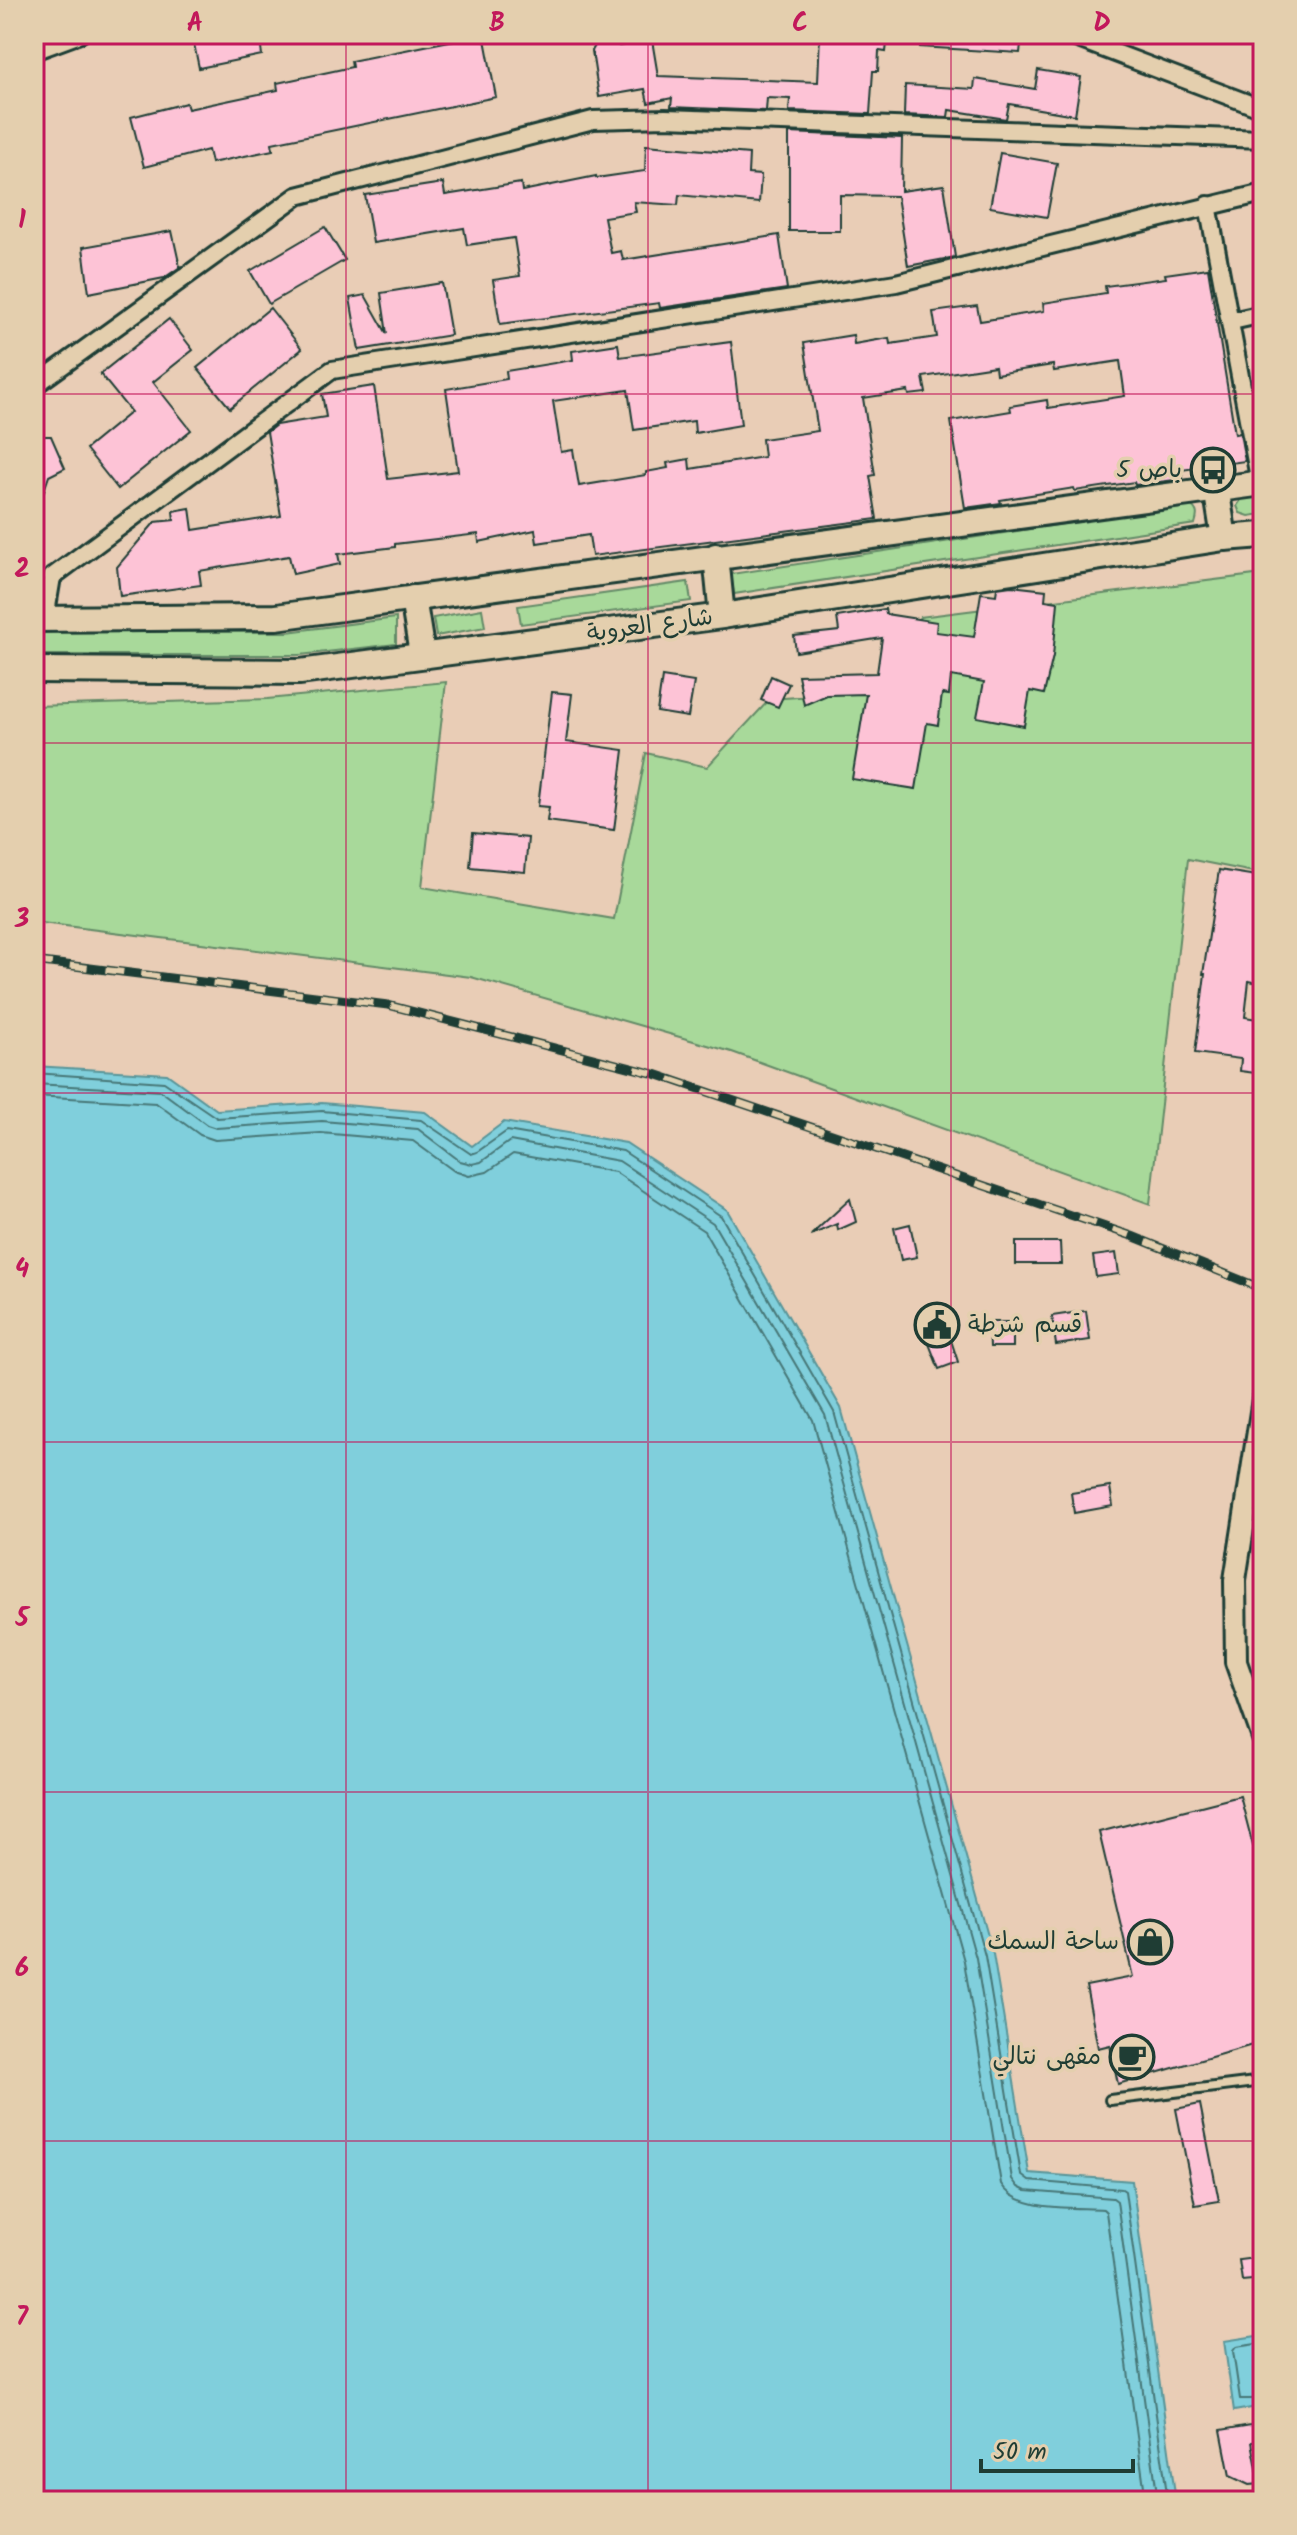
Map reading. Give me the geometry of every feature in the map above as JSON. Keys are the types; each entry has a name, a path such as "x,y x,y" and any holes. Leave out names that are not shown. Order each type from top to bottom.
{"main road":[{"path":"39,619 276,617 1261,483"},
{"path":"1216,487 1224,538"},
{"name":"شارع العروبة","path":"34,670 300,672 722,616 1224,538 1263,535"},
{"path":"716,556 722,616"},
{"path":"413,598 422,654"}],"street":[{"path":"34,51 80,34"},
{"path":"1065,34 1263,109"},
{"path":"34,386 297,196 593,120 665,118 1263,139"},
{"path":"39,619 52,577 332,370 896,283 1263,193"},
{"path":"1208,205 1261,483"},
{"path":"1232,321 1263,314"},
{"path":"1263,1399 1235,1580 1236,1662 1263,1738"}],"lane":[{"path":"1110,2100 1263,2081"}],"green space":[{"path":"1263,495 1263,514 1249,516 1240,513 1237,506 1243,497"},
{"path":"1190,505 1197,513 1195,524 734,594 731,574"},
{"path":"1263,574 1263,874 1188,859 1150,1204 732,1052 471,977 34,922 34,706 267,699 446,682 422,887 614,919 646,753 707,767 770,699 868,692 920,617"},
{"path":"688,582 691,601 521,624 518,606"},
{"path":"482,609 485,627 436,636 433,618"},
{"path":"396,618 396,644 300,655 34,655 34,631 287,632"}],"water":[{"path":"34,1066 167,1074 217,1110 322,1103 425,1112 472,1146 504,1122 626,1143 727,1210 841,1408 993,1954 1029,2173 1132,2181 1176,2501 34,2501"},
{"path":"1263,2335 1263,2406 1234,2411 1224,2341"}],"building":[{"path":"192,34 259,34 262,55 199,68"},
{"path":"484,34 496,97 272,143 273,150 211,163 208,150 144,167 131,117 186,103 188,109 278,90 277,83 352,67 351,61"},
{"path":"820,34 888,34 886,52 879,51 878,71 873,71 870,114 789,111 790,99 767,98 766,111 671,107 672,98 648,103 645,89 599,97 592,51 597,42 605,38 615,40 619,46 652,40 658,76 818,82"},
{"path":"920,34 1022,35 1020,53 920,47"},
{"path":"1038,70 1081,77 1075,115 1009,104 1006,119 949,110 948,117 904,115 905,85 974,89 975,79 1035,89"},
{"path":"789,133 902,138 901,191 944,185 955,257 908,266 897,196 840,195 840,231 789,231"},
{"path":"646,145 749,154 748,174 761,175 759,203 679,195 678,205 634,202 636,212 604,217 611,253 621,251 623,260 779,235 787,289 660,308 659,303 500,324 493,280 520,276 514,238 467,245 464,228 373,243 365,195 443,183 445,195 521,183 522,191 596,176 645,171"},
{"path":"1000,153 1057,163 1047,217 990,207"},
{"path":"325,227 345,260 269,304 250,271"},
{"path":"172,231 180,267 164,278 89,293 83,247"},
{"path":"1208,268 1235,434 1240,433 1245,461 1181,470 1183,479 1135,485 1134,482 1075,491 1074,488 965,508 951,421 1011,411 1010,406 1047,400 1048,408 1125,396 1120,361 1054,371 1053,365 996,374 995,366 923,377 926,393 909,395 908,391 863,398 875,475 870,476 877,519 592,556 589,535 537,543 535,530 479,542 478,534 338,554 340,564 293,574 289,556 199,571 201,585 120,596 117,567 155,522 174,520 173,511 190,508 193,530 281,516 267,432 276,425 326,417 322,394 374,386 388,479 458,471 446,389 507,379 506,371 573,360 572,351 618,344 620,357 731,342 741,425 695,433 694,421 634,430 628,390 553,401 561,452 573,450 579,486 646,475 646,472 668,468 667,463 689,459 690,469 764,457 762,439 818,431 804,343 853,335 854,344 889,338 890,344 937,337 933,312 977,306 980,321 1044,311 1043,303 1106,293 1105,286 1166,278 1165,274"},
{"path":"442,283 451,335 359,350 350,298 365,295 387,334 381,293"},
{"path":"270,308 302,349 230,408 197,368"},
{"path":"169,319 193,350 153,382 191,430 118,489 86,449 131,412 100,374"},
{"path":"51,436 65,468 49,476 37,511 34,510 34,441"},
{"path":"1011,586 1046,590 1045,600 1058,602 1053,656 1044,694 1030,691 1024,726 977,717 984,682 951,676 949,695 942,694 938,725 927,723 916,789 852,779 866,694 827,695 804,705 798,675 877,673 882,638 796,652 794,636 839,631 837,617 885,609 886,614 937,622 936,632 974,637 981,593 996,595 997,588"},
{"path":"771,676 789,684 778,707 761,700"},
{"path":"662,677 694,682 688,717 657,712"},
{"path":"552,692 572,694 566,742 624,750 614,830 547,821 549,807 538,806"},
{"path":"473,833 528,838 525,872 470,867"},
{"path":"1219,870 1263,877 1260,917 1263,918 1263,984 1249,981 1245,1017 1263,1020 1263,1074 1240,1071 1241,1059 1195,1053"},
{"path":"850,1199 856,1222 838,1230 837,1224 811,1235"},
{"path":"910,1224 917,1257 901,1260 894,1228"},
{"path":"1016,1242 1060,1242 1061,1264 1016,1264"},
{"path":"1116,1253 1119,1274 1096,1277 1093,1256"},
{"path":"1086,1311 1090,1340 1056,1345 1052,1316"},
{"path":"989,1322 1013,1322 1013,1347 990,1347"},
{"path":"947,1328 958,1362 939,1369 926,1336"},
{"path":"1110,1487 1113,1506 1074,1513 1071,1493"},
{"path":"1240,1796 1263,1884 1263,2042 1118,2084 1110,2045 1098,2048 1086,1986 1133,1977 1099,1832"},
{"path":"1200,2104 1219,2201 1195,2205 1176,2109"},
{"path":"1263,2257 1263,2279 1242,2281 1239,2260"},
{"path":"1263,2423 1263,2440 1252,2442 1260,2484 1249,2485 1230,2476 1221,2430"}],"railway":[{"path":"34,961 388,1005 655,1074 1132,1236 1263,1289"}],"place":[{"name":"باص 5","path":"1213,470"},
{"name":"قسم شرطة","path":"937,1325"},
{"name":"ساحة السمك","path":"1150,1942"},
{"name":"مقهى نتالي","path":"1132,2057"}]}
